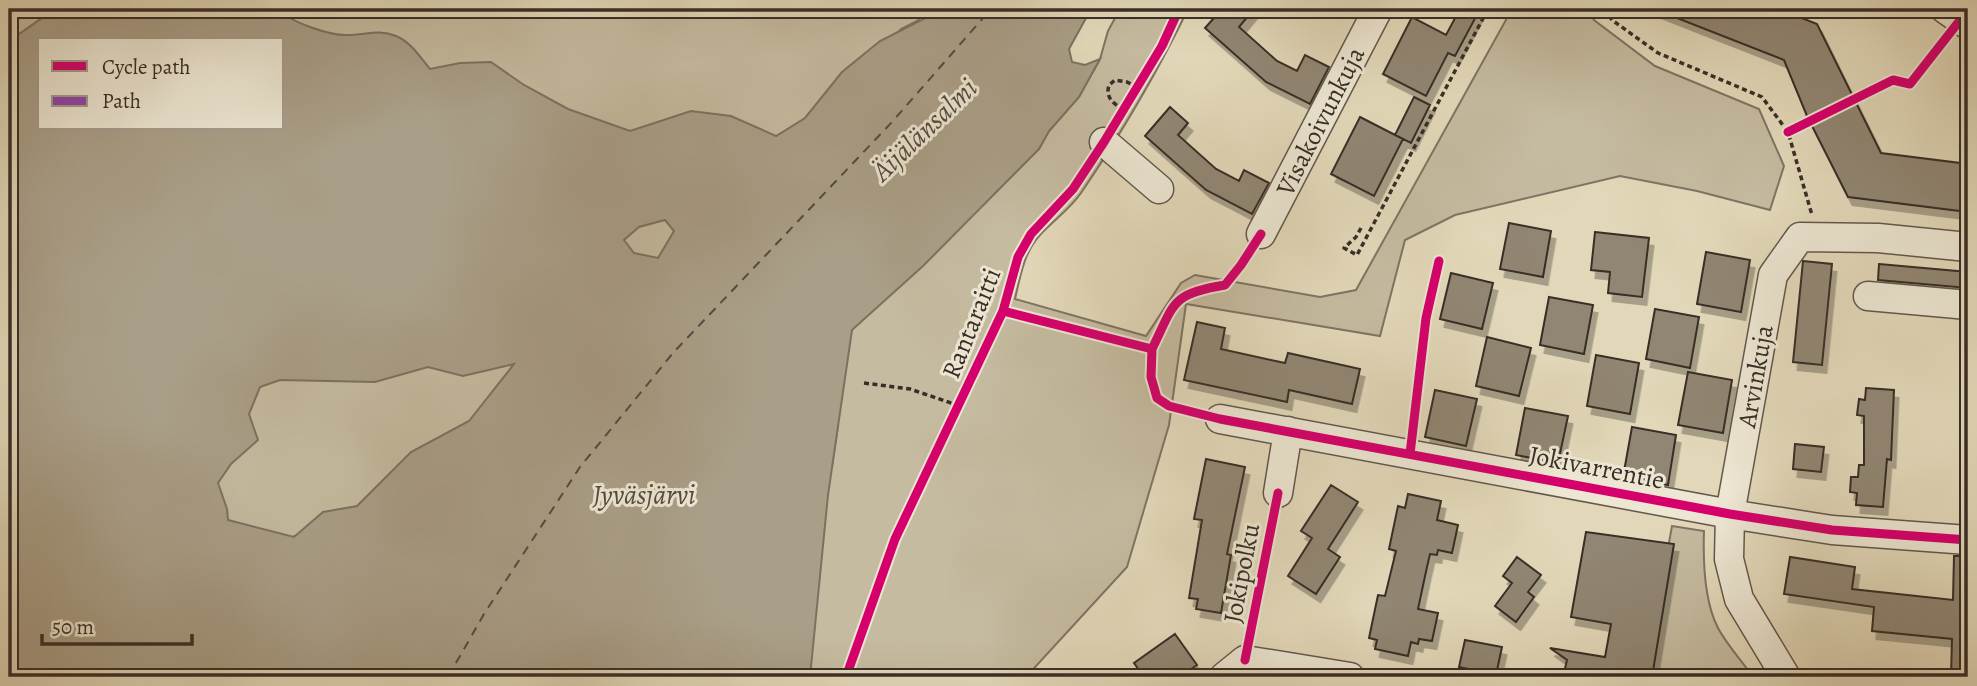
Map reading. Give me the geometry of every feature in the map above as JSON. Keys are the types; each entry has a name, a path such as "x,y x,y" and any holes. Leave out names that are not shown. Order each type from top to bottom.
{"street":[{"name":"Visakoivunkuja","path":"1261,233 1378,9"},
{"path":"1945,9 1968,25"},
{"path":"1104,142 1160,189"},
{"name":"Arvinkuja","path":"1786,677 1739,599 1729,559 1730,514 1773,275 1800,237 1878,238 1968,247"},
{"path":"1868,296 1968,305"},
{"name":"Jokivarrentie","path":"1220,419 1730,514 1832,530 1968,540"},
{"name":"Jokipolku","path":"1278,493 1288,431"},
{"path":"1224,677 1245,660 1350,677"}],"path":[{"path":"1361,228 1344,248 1357,255 1488,9"},
{"path":"1604,9 1612,20 1658,53 1762,97 1788,132 1819,237"},
{"path":"1104,142 1144,77"},
{"path":"1124,110 1113,104 1109,96 1109,85 1115,80 1138,87"},
{"path":"1788,132 1800,126"},
{"path":"864,383 910,389 960,406"}],"shaded area":[{"path":"9,9 919,9 916,15 919,20 901,29 529,424 182,590 104,432 376,317 284,46 284,38 38,38 38,48 9,166"},
{"path":"1120,9 1188,9 1151,80 1096,171 1077,199 1040,235 1030,249 1023,265 1015,299 1146,336 1181,283 1195,275 1320,297 1356,290 1512,9 1588,9 1594,20 1655,66 1759,109 1784,166 1770,210 1697,191 1620,176 1455,215 1405,240 1380,336 1186,304 1169,425 1127,567 1026,677 695,677 832,466 838,426 718,443 995,192 983,205 1039,149 1049,131 1079,97 1100,59 1108,31"},
{"path":"1672,526 1704,531 1705,581 1713,617 1726,641 1753,677 1645,677"}],"water":[{"name":"Jyväsjärvi","path":"63,9 279,9 292,19 331,33 378,33 396,36 411,46 430,69 460,63 491,62 524,85 568,109 630,131 691,111 731,116 776,136 805,118 842,72 880,41 943,9 1091,9 1069,49 1072,62 1085,65 1100,59 1079,97 1049,131 1039,149 923,266 852,330 828,495 810,677 9,677 9,41 45,16","holes":["665,220 674,231 658,258 634,253 624,240 639,227","514,364 469,421 411,452 357,506 323,512 294,537 228,520 218,483 231,464 258,440 249,414 260,387 280,380 375,382 428,367 463,376"]}],"building":[{"path":"1222,9 1254,9 1239,27 1277,61 1297,71 1305,55 1329,67 1310,104 1266,82 1205,28"},
{"path":"1460,9 1480,9 1455,56 1448,53 1426,96 1383,74 1412,17 1446,35"},
{"path":"1654,9 1779,9 1817,24 1881,153 1968,164 1968,212 1848,197 1807,116 1784,60"},
{"path":"1414,97 1430,105 1411,143 1395,135"},
{"path":"1170,107 1188,123 1178,135 1216,169 1239,181 1244,170 1269,183 1252,214 1206,190 1145,136"},
{"path":"1360,117 1403,139 1374,196 1331,174"},
{"path":"1509,223 1551,231 1543,277 1500,269"},
{"path":"1595,232 1649,238 1642,297 1608,293 1610,272 1591,270"},
{"path":"1706,252 1750,260 1741,312 1697,304"},
{"path":"1803,261 1832,264 1822,365 1793,362"},
{"path":"1879,264 1968,272 1968,288 1878,280"},
{"path":"1451,273 1493,283 1482,329 1440,319"},
{"path":"1549,297 1593,305 1584,354 1540,345"},
{"path":"1655,309 1699,317 1690,368 1646,359"},
{"path":"1197,322 1225,328 1221,349 1285,363 1288,353 1360,369 1352,404 1289,390 1287,402 1184,380"},
{"path":"1487,337 1531,348 1519,396 1476,386"},
{"path":"1596,355 1639,363 1630,414 1587,406"},
{"path":"1688,372 1732,380 1723,433 1678,425"},
{"path":"1866,388 1894,390 1891,460 1887,459 1883,507 1856,505 1857,493 1850,492 1851,477 1858,477 1859,465 1864,465 1864,416 1857,415 1859,399 1865,400"},
{"path":"1435,390 1477,399 1466,446 1425,437"},
{"path":"1525,408 1568,416 1558,463 1516,455"},
{"path":"1632,427 1676,435 1668,485 1623,477"},
{"path":"1795,444 1824,447 1821,472 1793,469"},
{"path":"1206,459 1245,467 1227,554 1231,555 1221,613 1196,609 1198,599 1189,598 1202,520 1194,519"},
{"path":"1331,485 1358,502 1328,549 1340,557 1316,594 1288,576 1312,538 1301,531"},
{"path":"1408,494 1441,501 1437,520 1458,525 1452,553 1438,550 1437,555 1430,554 1427,567 1418,609 1438,613 1432,641 1419,639 1418,644 1411,642 1408,656 1375,649 1377,640 1369,638 1378,595 1385,596 1396,551 1389,549 1398,506 1405,508"},
{"path":"1586,532 1674,544 1652,677 1563,677 1567,660 1550,648 1605,657 1611,624 1571,617"},
{"path":"1954,556 1968,556 1968,677 1951,677 1952,639 1872,631 1874,607 1784,594 1790,557 1855,567 1852,589 1953,600"},
{"path":"1517,557 1541,575 1528,592 1534,597 1516,622 1495,606 1512,583 1503,576"},
{"path":"1175,634 1197,665 1179,677 1144,677 1134,663"},
{"path":"1465,640 1502,647 1496,675 1459,667"}],"ferry route":[{"path":"448,677 484,614 580,467 673,353 892,122 991,9"}],"cycle path":[{"name":"Rantaraitti","path":"846,677 895,539 1003,311 1018,257 1031,234 1073,189 1104,142 1162,46 1179,9"},
{"path":"1788,132 1893,80 1910,84 1967,9"},
{"path":"1152,349 1177,303 1194,292 1225,285 1261,234"},
{"path":"1410,454 1426,318 1439,261"},
{"name":"Rantaraitti","path":"1003,311 1152,349 1151,377 1157,398 1169,406 1220,419 1730,514 1832,530 1968,540"},
{"path":"1245,660 1278,493"}],"water label":[{"name":"Äijälänsalmi","path":"924,129"}]}
